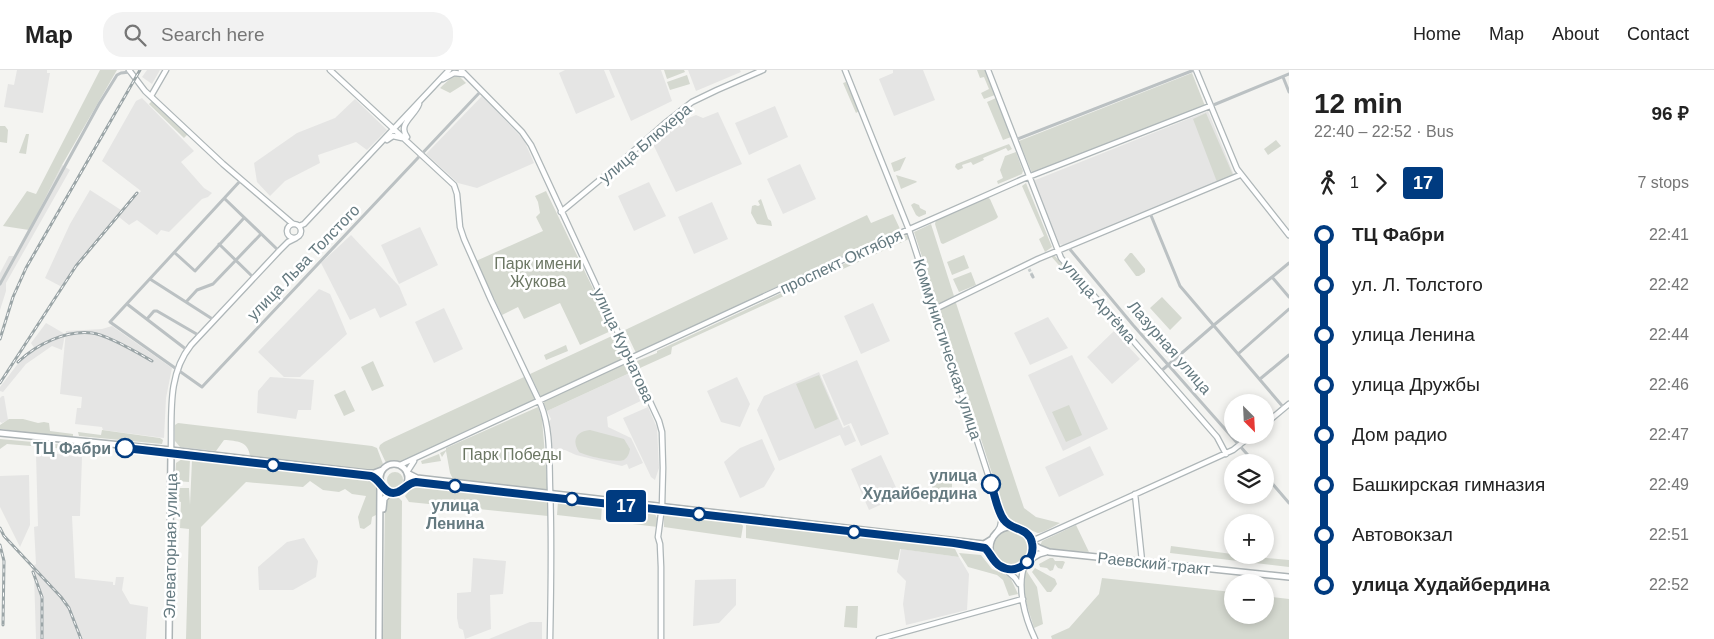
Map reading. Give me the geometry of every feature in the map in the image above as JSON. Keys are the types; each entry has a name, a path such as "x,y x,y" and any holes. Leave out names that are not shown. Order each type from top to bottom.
{"main road":[{"path":"150,96 166,70"},
{"path":"330,70 421,153 455,187 460,227 464,239 540,401 546,417 551,495 550,639"},
{"path":"171,452 172,398 177,370 187,350 279,251 288,242 296,238 300,233 302,225 449,70"},
{"name":"улица Курчатова","path":"460,70 526,138 662,426 662,508 658,537 661,567 661,639"},
{"name":"улица Блюхера","path":"561,212 692,102 763,70"},
{"name":"Коммунистическая улица","path":"845,70 909,230 1002,518"},
{"name":"улица Артёма","path":"988,70 1058,251 1066,263 1217,438 1226,454"},
{"path":"1195,70 1240,175 1289,235"},
{"path":"130,71 150,96 287,220 290,225 288,242"},
{"path":"438,83 454,73 466,75"},
{"path":"420,101 416,112 403,128 404,134 421,153"},
{"name":"проспект Октября","path":"400,466 909,230 1029,177 1210,106"},
{"path":"374,151 390,137 396,135 421,153"},
{"path":"935,309 1028,267 1058,251 1240,175"},
{"path":"290,225 302,225"},
{"path":"288,235 291,238 296,238"},
{"path":"1274,416 1289,404"},
{"path":"0,434 367,474 382,470 388,465 396,464 417,478 985,548 996,563 1015,578 1020,588 1034,639"},
{"path":"1226,454 1241,444"},
{"name":"Элеваторная улица","path":"169,639 171,452"},
{"path":"1032,542 1224,455"},
{"path":"367,474 380,482 390,492 399,492 406,485 408,481 407,473 415,460"},
{"path":"380,639 380,482 382,470"},
{"path":"406,485 416,482 551,495"},
{"path":"380,639 383,503 390,492"},
{"path":"1135,494 1142,561"},
{"path":"662,508 984,544 992,539 997,532 1002,518 1012,526 1022,530 1029,536 1032,542 1033,550 1021,576 1020,588"},
{"path":"997,532 1002,528 1012,526"},
{"path":"990,554 992,539"},
{"name":"Раевский тракт","path":"1032,542 1039,548 1049,552 1289,577"},
{"name":"Раевский тракт","path":"1027,562 1039,554 1049,552"},
{"path":"1004,568 1015,569 1027,562"},
{"path":"879,639 1023,599"}],"street":[{"path":"1016,140 1195,70"},
{"path":"0,284 99,104 117,75 130,71"},
{"name":"проспект Октября","path":"1210,106 1289,74"},
{"path":"1283,77 1289,92"},
{"name":"улица Льва Толстого","path":"177,370 202,387 481,91"},
{"path":"177,370 110,322 241,180"},
{"path":"225,199 279,251"},
{"path":"1150,213 1180,286 1284,408"},
{"path":"175,252 194,270 244,218"},
{"path":"186,302 197,290 214,284 261,234"},
{"path":"219,244 254,278"},
{"name":"Лазурная улица","path":"1068,247 1246,454"},
{"path":"1160,372 1214,324 1289,263"},
{"path":"1272,277 1289,297"},
{"path":"150,279 215,320"},
{"path":"127,304 187,350"},
{"path":"147,319 154,310 158,310 200,336"},
{"path":"1238,354 1289,310"},
{"path":"1260,379 1289,355"},
{"path":"1274,486 1289,503"}],"shaded area":[{"path":"17,70 47,70 47,73 50,73 43,113 4,107 8,84 14,85"},
{"path":"147,70 160,70 152,84 142,77"},
{"path":"565,70 604,70 615,97 576,114 559,73"},
{"path":"609,70 661,70 672,101 631,121"},
{"path":"688,70 740,70 741,72 696,91"},
{"path":"893,70 923,70 935,100 894,116 879,79 893,73"},
{"path":"482,96 524,140 534,163 477,188 458,183 426,154"},
{"path":"142,98 194,151 181,162 204,188 212,193 202,199 169,232 161,230 157,235 137,220 129,225 119,217 141,191 102,161 136,101"},
{"path":"355,99 387,130 367,150 356,142 318,155 320,163 285,181 270,196 257,182 254,163 297,133 335,118"},
{"path":"775,106 788,137 749,155 735,123"},
{"path":"1208,111 1234,175 1067,246 1059,244 1033,181"},
{"path":"718,112 742,164 676,192 653,144 671,125 696,115 703,118"},
{"path":"800,164 816,199 783,214 767,179"},
{"path":"62,165 70,170 6,283 6,291 0,310 0,273 9,256 14,256"},
{"path":"649,182 666,216 634,231 618,196"},
{"path":"90,190 121,210 79,260 62,287 45,278 70,224"},
{"path":"712,202 728,239 694,254 678,217"},
{"path":"420,227 438,265 399,284 381,245"},
{"path":"351,235 399,286 407,305 380,318 375,308 350,320 321,263"},
{"path":"319,289 330,294 347,334 300,377 284,377 258,352"},
{"path":"873,303 890,341 861,354 844,316"},
{"path":"444,308 463,349 434,363 415,322"},
{"path":"1048,317 1068,348 1030,365 1014,333"},
{"path":"46,323 65,334 62,350 52,346 26,364 3,392 0,391 0,387 20,361 35,349 31,343"},
{"path":"112,326 172,368 166,398 164,438 103,430 102,427 75,424 77,408 81,408 82,397 60,394 66,331 102,329"},
{"path":"1114,331 1140,359 1112,384 1087,357"},
{"path":"1072,355 1108,429 1063,451 1028,375"},
{"path":"857,360 889,434 861,446 851,423 844,426 822,375"},
{"path":"632,372 645,399 607,417 608,427 631,438 643,463 629,469 627,464 622,466 576,455 565,450 552,449 549,422 551,419 547,411"},
{"path":"819,372 843,428 849,425 856,441 845,446 840,435 779,461 757,410 764,396"},
{"path":"270,377 314,380 311,410 298,410 296,419 257,413 258,391"},
{"path":"737,377 750,404 740,427 721,422 707,391"},
{"path":"4,396 8,420 2,423 0,422 0,398"},
{"path":"648,407 657,428 659,468 655,480 651,477 623,418"},
{"path":"762,439 775,469 764,487 740,498 724,462 740,448"},
{"path":"1090,446 1104,475 1059,497 1045,467"},
{"path":"41,452 82,457 80,516 72,516 75,578 113,582 113,585 115,585 116,577 124,577 122,590 130,604 148,607 146,639 36,639 34,574 31,567 36,564 34,527 38,526 36,454"},
{"path":"881,455 900,496 869,510 851,469"},
{"path":"29,475 30,525 20,547 0,507 0,476"},
{"path":"304,538 318,561 316,577 293,590 259,590 258,567 287,542"},
{"path":"901,549 959,557 969,574 967,610 906,625 903,604 906,581 897,572"},
{"path":"473,558 506,561 503,594 490,595 491,629 465,639 463,630 459,628 457,618 457,593 471,592"},
{"path":"736,579 736,605 719,623 693,626 695,580"},
{"path":"530,622 542,622 542,639 489,639"}],"green space":[{"path":"100,70 117,70 62,165 29,230 3,226 27,191 36,194"},
{"path":"664,70 684,70 685,72 667,79"},
{"path":"977,70 985,70 995,95 984,99 981,93 989,89 984,77 980,78"},
{"path":"1192,73 1205,106 1032,173 1019,141"},
{"path":"454,75 458,75 466,83 450,93 440,88"},
{"path":"687,75 690,84 670,90 667,82"},
{"path":"846,82 859,111 856,113 843,83"},
{"path":"996,98 1011,137 1003,140 987,102"},
{"path":"153,100 188,134 184,138 149,104"},
{"path":"1206,113 1233,175 1217,182 1193,119"},
{"path":"0,126 5,126 8,130 7,143 0,142"},
{"path":"26,134 29,134 26,154 19,153"},
{"path":"1276,140 1281,146 1268,155 1264,149"},
{"path":"1009,144 1012,149 1008,151 1006,148 983,158 984,160 973,165 971,162 962,165 963,168 958,170 955,167 956,164"},
{"path":"1016,152 1023,171 1022,174 998,184 997,181 1003,178 1000,170 1005,156"},
{"path":"906,157 900,170 894,172 891,163"},
{"path":"896,175 916,181 917,182 901,189"},
{"path":"1026,183 1052,247 1045,252 1039,239 1044,236 1022,186"},
{"name":"Парк имени Жукова","path":"546,191 613,330 580,345 560,303 524,319 518,307 502,315 476,261 543,231 536,217 540,213 535,196"},
{"path":"987,197 990,199 998,217 996,219 943,244 941,243 935,224 936,220"},
{"path":"761,199 772,226 757,224 751,213 752,206 760,205 758,201"},
{"path":"914,203 926,211 926,214 919,217 916,215 911,205"},
{"path":"893,214 900,229 636,353 625,330 867,215 871,223"},
{"path":"931,224 954,296 938,306 914,232"},
{"path":"906,235 911,238 672,347 671,354 640,368 637,361 657,353 657,351"},
{"path":"1130,253 1145,269 1145,272 1139,276 1136,276 1124,260"},
{"path":"1052,254 1080,284 1078,287 1050,255"},
{"path":"964,255 969,268 952,275 947,262"},
{"path":"971,272 976,285 959,292 953,279"},
{"path":"1162,297 1182,318 1170,330 1150,308"},
{"path":"955,300 1024,508 1036,517 1060,523 1044,531 1038,533 1006,517 939,308"},
{"path":"614,335 625,358 541,397 530,374"},
{"path":"566,345 568,351 546,360 544,355"},
{"path":"373,361 384,386 372,391 361,367"},
{"path":"630,361 634,371 547,411 543,401"},
{"path":"819,375 838,419 815,429 796,384"},
{"path":"524,377 536,399 402,463 386,463 379,448 384,442"},
{"path":"345,390 355,411 344,416 334,395"},
{"path":"1069,405 1082,435 1066,442 1052,412"},
{"name":"Парк Победы","path":"538,407 542,419 548,491 453,479 446,451 442,457 440,453 446,450 446,448"},
{"path":"9,419 49,423 50,431 73,434 73,438 0,429 0,425"},
{"path":"178,423 372,446 377,448 383,464 380,468 369,472 250,456 247,447 241,443 229,440 224,440 216,451 180,447 175,441 175,425"},
{"path":"102,430 163,440 162,444 79,436 78,432 101,435"},
{"path":"590,430 624,439 630,449 627,457 624,460 615,461 579,452 576,444 577,437 582,432"},
{"path":"0,439 77,446 79,450 7,444 0,449"},
{"path":"439,454 441,461 422,464 421,461"},
{"path":"182,459 190,459 189,482 175,481 176,463"},
{"path":"192,460 371,480 377,482 379,489 378,514 372,517 371,524 364,529 360,528 358,517 366,496 352,494 345,489 339,492 323,490 310,481 303,487 246,482 201,527 201,639 186,639 189,529 180,528 181,502 176,501 176,488 189,488 190,505"},
{"path":"392,472 398,472 403,477 401,486 392,488 387,483 387,477"},
{"path":"933,479 952,482 952,491 932,490"},
{"path":"413,486 549,502 548,516 409,502 405,496"},
{"path":"396,495 402,501 401,639 383,639 385,502 388,496"},
{"path":"558,501 602,506 601,520 557,515"},
{"path":"609,507 654,512 658,520 658,527 607,521"},
{"path":"664,515 740,522 743,526 741,538 664,527"},
{"path":"746,523 954,547 959,557 900,549 898,560 746,538"},
{"path":"1076,525 1089,552 1049,550 1040,546 1042,541"},
{"path":"1011,529 1018,530 1024,535 1029,541 1029,555 1024,561 1018,566 1011,567 1004,566 998,561 993,555 992,548 993,541 998,535 1004,530"},
{"path":"1171,546 1224,553 1224,559 1170,553"},
{"path":"959,553 981,555 992,569 1007,575 1011,579 1018,594 1009,596 1003,580 997,575 968,567"},
{"path":"1053,558 1055,561 1065,562 1062,569 1058,568 1055,564 1053,570 1050,571 1047,568 1040,567 1039,564"},
{"path":"1274,559 1289,560 1289,567 1264,564 1274,564"},
{"path":"1035,568 1055,579 1057,584 1051,592 1047,592 1032,572"},
{"path":"1026,570 1037,587 1043,624 1034,628 1024,590 1023,582"},
{"path":"1102,578 1224,591 1224,624 1274,624 1274,597 1289,599 1289,639 1052,639 1051,636 1069,628 1099,594"},
{"path":"846,606 858,606 857,628 844,627"}],"tunnel":[{"path":"1029,269 1032,275"}],"railway":[{"path":"0,339 13,297 26,268 140,70"},
{"path":"0,383 76,266 137,193"},
{"path":"18,362 43,344 62,336 82,333 99,334 152,361"},
{"path":"0,528 4,536 61,597 69,608 81,639"},
{"path":"0,545 4,561 3,625"},
{"path":"33,572 42,597 42,639"}],"bus line":[{"name":"17","path":"125,448 371,476 379,481 385,490 390,492 399,492 406,485 416,482 954,543 985,548 996,563 1004,568 1015,569 1022,567 1029,561 1032,555 1032,541 1026,532 1008,524 1002,518 991,484"}],"place":[{"name":"ТЦ Фабри","path":"125,448"},
{"name":"улица Худайбердина","path":"991,484"},
{"name":"улица Ленина","path":"455,486"}]}
